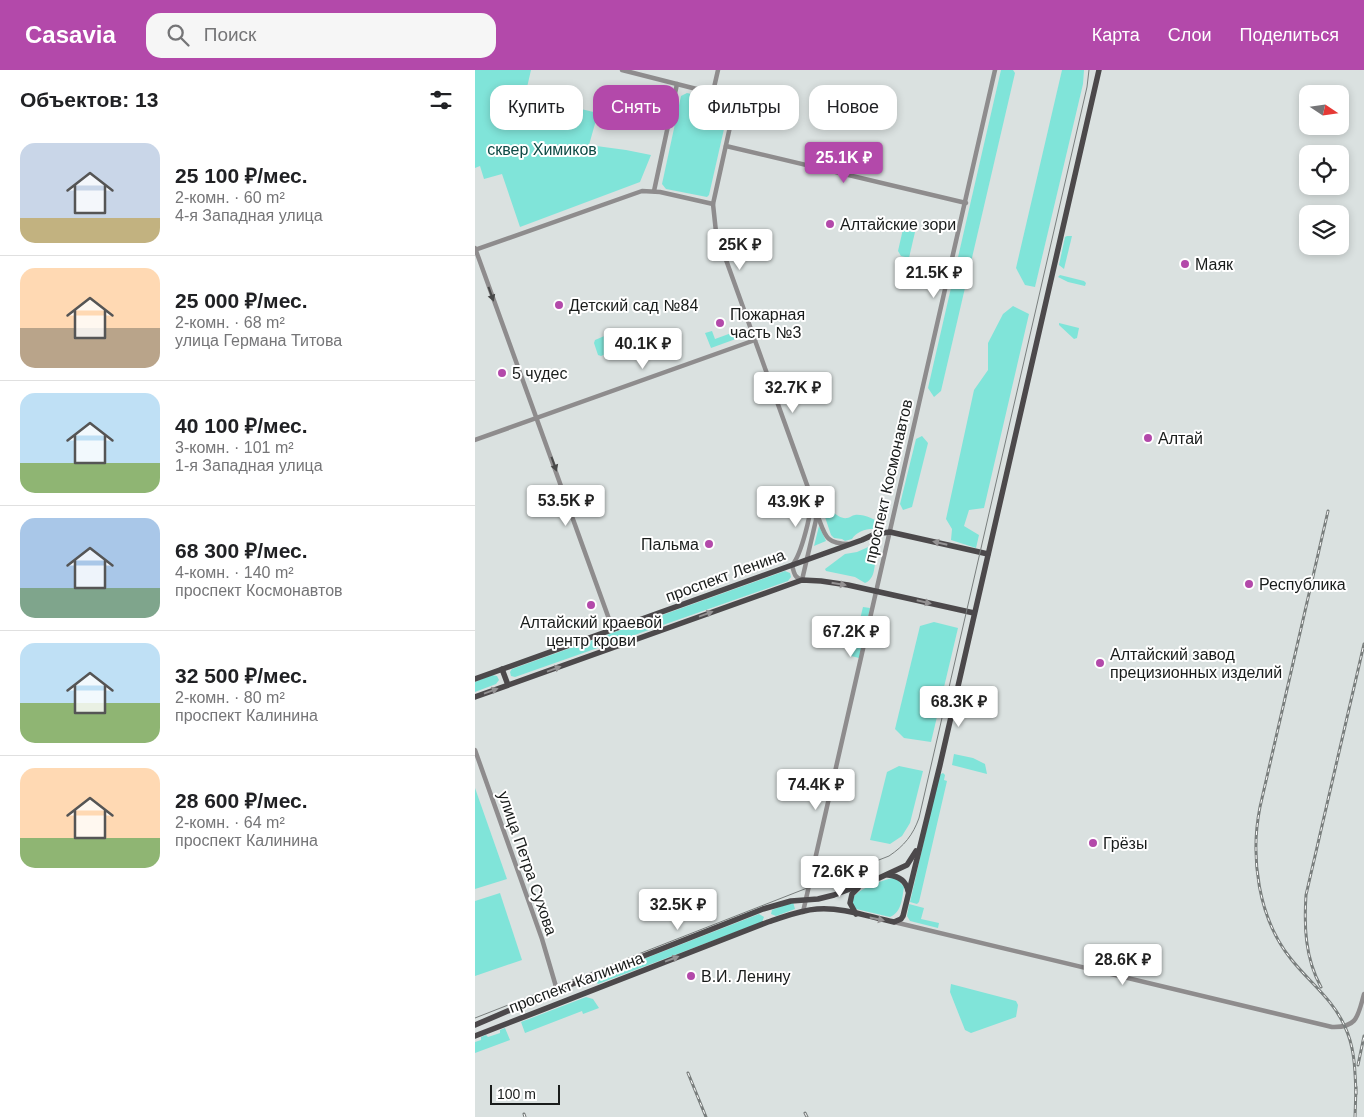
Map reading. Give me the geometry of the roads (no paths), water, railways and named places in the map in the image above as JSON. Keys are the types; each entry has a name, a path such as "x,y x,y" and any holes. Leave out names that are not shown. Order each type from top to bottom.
{"main road":[{"path":"894,922 903,916 922,838 1099,70"},
{"name":"проспект Ленина","path":"475,679 853,544 875,534 890,532 988,554"},
{"name":"проспект Ленина","path":"475,697 801,580 821,581 877,592 974,614"},
{"path":"502,669 508,685"},
{"path":"856,914 851,908 850,899 855,890 907,865 914,857 922,838"},
{"path":"888,875 900,878 906,883 908,895"},
{"name":"проспект Калинина","path":"475,1025 556,987 763,909 791,901 834,895 862,885"},
{"path":"763,909 768,922"},
{"name":"проспект Калинина","path":"475,1036 768,922 803,912 831,909 894,922"},
{"path":"556,987 561,1002"}],"street":[{"path":"622,70 689,87"},
{"path":"715,85 718,70"},
{"name":"проспект Космонавтов","path":"803,912 995,70"},
{"path":"653,191 677,84"},
{"path":"729,130 713,204 716,232 811,496 829,540 835,543 853,544"},
{"path":"726,146 966,203"},
{"path":"613,630 475,249 635,192 653,191 713,204"},
{"path":"475,440 755,340"},
{"path":"811,496 812,507 798,557 792,565 794,575 801,580 816,520 815,506"},
{"name":"улица Петра Сухова","path":"475,750 542,939 556,987"},
{"name":"проспект Калинина","path":"894,922 1332,1027 1345,1026 1354,1021 1364,994"}],"tram line":[{"path":"475,1018 889,856 904,844 911,835 919,818 1087,87 1089,70"}],"railway":[{"path":"1328,511 1260,807 1256,846 1259,886 1271,925 1291,959 1320,991 1340,1017 1353,1051 1356,1094"},
{"path":"1321,987 1312,965 1307,942 1306,895 1364,644"},
{"path":"1358,1065 1364,1036"},
{"path":"688,1073 706,1117"},
{"path":"1355,1117 1356,1087"},
{"path":"805,1113 807,1117"}],"place":[{"name":"Алтайские зори","path":"830,224"},
{"name":"Маяк","path":"1185,264"},
{"name":"Детский сад №84","path":"559,305"},
{"name":"Пожарная часть №3","path":"720,323"},
{"name":"5 чудес","path":"502,373"},
{"name":"Алтай","path":"1148,438"},
{"name":"Пальма","path":"709,544"},
{"name":"Республика","path":"1249,584"},
{"name":"Алтайский краевой центр крови","path":"591,605"},
{"name":"Алтайский завод прецизионных изделий","path":"1100,663"},
{"name":"Грёзы","path":"1093,843"},
{"name":"В.И. Ленину","path":"691,976"}],"park label":[{"name":"сквер Химиков","path":"542,149"}]}
